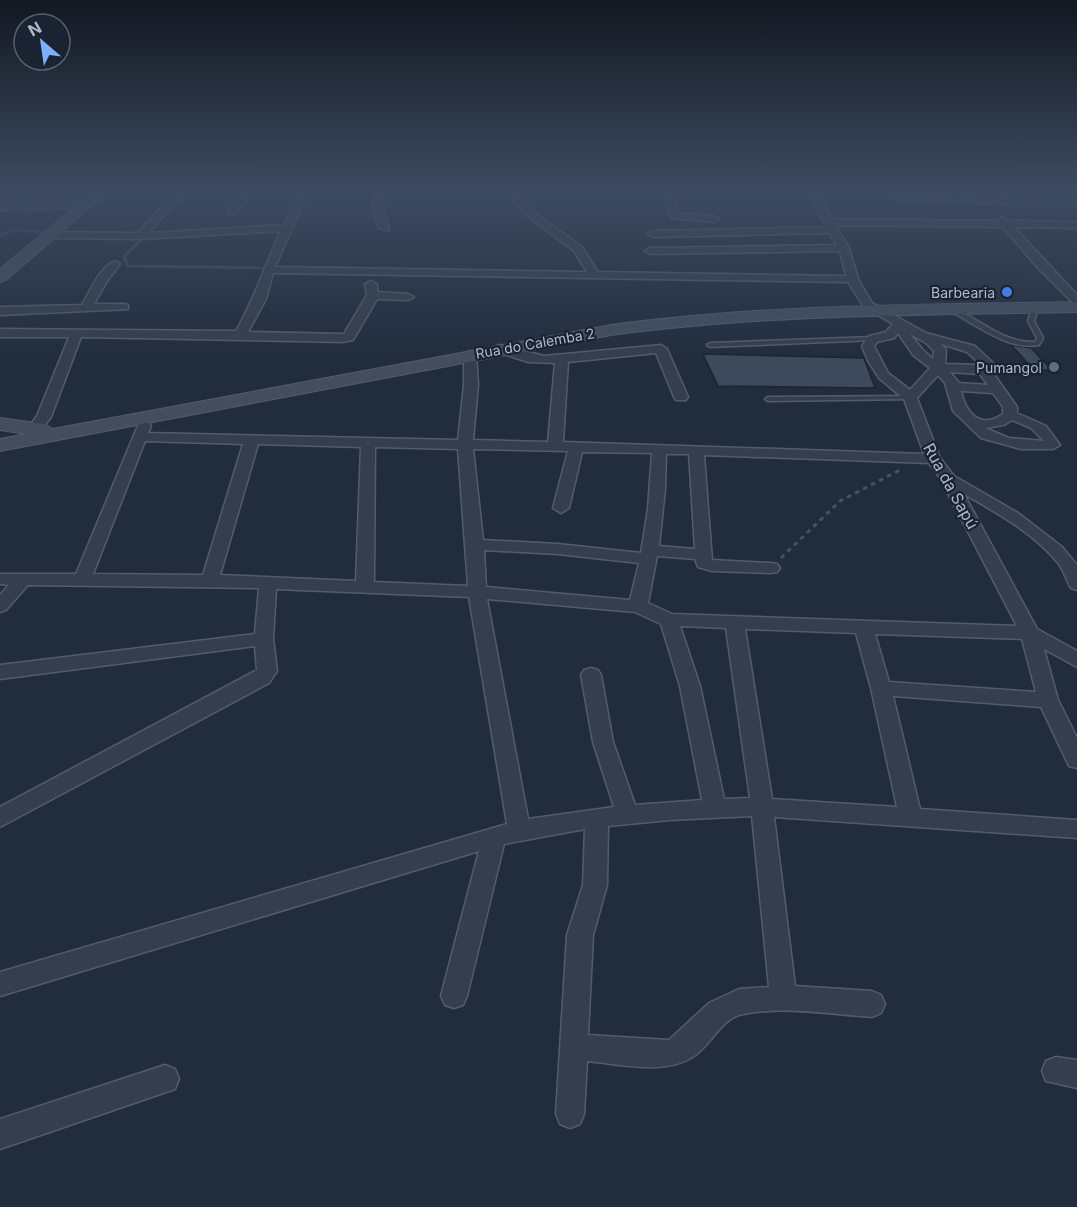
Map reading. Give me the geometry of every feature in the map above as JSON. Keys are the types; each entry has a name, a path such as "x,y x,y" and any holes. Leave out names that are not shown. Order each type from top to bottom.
{"main road":[{"path":"0,278 39,245"},
{"name":"Rua do Calemba 2","path":"0,446 501,349 677,321 876,310 1077,307"},
{"path":"0,424 65,433"}],"street":[{"path":"240,336 260,299 280,245"},
{"path":"573,245 578,249 595,275"},
{"path":"842,245 852,279 868,304 907,330 930,340 940,350 938,367 931,378 910,398"},
{"path":"1024,245 1077,301"},
{"path":"270,270 595,275 731,263 844,248"},
{"path":"650,251 852,279"},
{"path":"86,308 102,280 115,264"},
{"path":"373,295 370,287 377,271"},
{"path":"0,333 349,337 373,295"},
{"path":"373,295 408,297"},
{"path":"0,311 124,307"},
{"path":"873,339 907,330 971,349 987,364 984,370"},
{"path":"35,428 44,417 76,334"},
{"name":"Rua da Sapú","path":"873,339 868,346 870,354 889,381 910,398 933,459 947,477 1030,633 1048,700 1077,760"},
{"path":"501,349 528,358 562,359 661,350 681,397"},
{"path":"470,355 471,385 465,446 475,545 477,592 519,830"},
{"path":"555,447 562,359"},
{"path":"938,367 984,370 1010,407 1010,415 1004,422 991,424 972,420 960,411 951,381 938,367"},
{"path":"953,387 998,389"},
{"path":"972,420 980,432 990,437 1030,446 1053,445 1051,440 1035,425 1010,415"},
{"path":"83,578 147,417"},
{"path":"140,437 696,450 933,459"},
{"path":"210,581 252,438"},
{"path":"365,586 368,442"},
{"path":"561,508 576,447"},
{"path":"638,606 650,554 659,489 659,449"},
{"path":"696,450 704,563 771,568"},
{"path":"947,477 1019,521 1046,542 1067,563 1077,584"},
{"path":"475,545 704,555"},
{"path":"0,606 24,578"},
{"path":"0,579 83,578 365,586 477,592 638,606 669,620 864,629 1030,633 1077,660"},
{"path":"0,818 197,711 253,685 262,678 267,671 264,639 268,584"},
{"path":"669,620 690,686 715,808"},
{"path":"735,623 762,807 783,998"},
{"path":"864,629 881,688 911,818"},
{"path":"0,672 264,639"},
{"path":"591,675 603,742 627,814"},
{"path":"881,688 1048,700"},
{"path":"0,984 519,830 597,817 715,808 762,807 1077,829"},
{"path":"570,1114 580,935 595,885 597,817"},
{"path":"454,996 494,838"},
{"path":"574,1047 669,1054 684,1048 718,1012 739,1002 783,998 872,1004"},
{"path":"0,1134 165,1079"}],"lane":[{"path":"950,309 977,321 1004,340 1026,346 1037,344 1040,338 1031,321 1035,308"},
{"path":"710,345 873,339"},
{"path":"768,399 910,398"}],"path":[{"path":"771,568 840,501 897,473 905,466 933,459"}],"building":[{"path":"1011,345 1031,348 1052,370 1034,370"},
{"path":"703,354 864,358 875,388 718,386"}],"waterway":[{"path":"135,245 124,256 127,266 270,268"}],"place":[{"name":"Barbearia","path":"1007,292"},
{"name":"Pumangol","path":"1054,367"}]}
